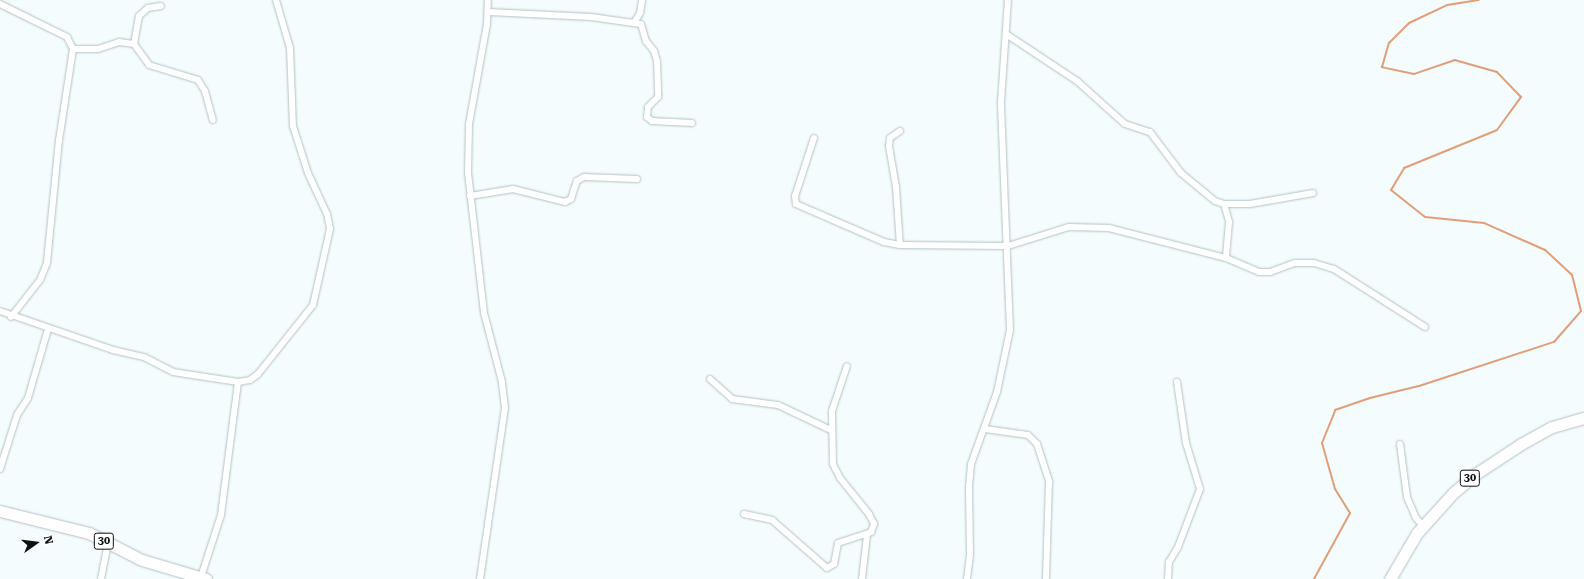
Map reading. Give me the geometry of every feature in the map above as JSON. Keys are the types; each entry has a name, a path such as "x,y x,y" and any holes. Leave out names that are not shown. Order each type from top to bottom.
{"highway":[{"name":"30","path":"1390,579 1423,526 1453,493 1477,473 1546,431 1584,418"},
{"name":"30","path":"0,511 75,528 142,560 204,578"}],"street":[{"path":"0,311 11,317 48,330 113,350 144,357 181,374 238,382 250,380 258,374 313,305 330,228 327,214 308,173 293,126 290,48 276,0"},
{"path":"480,579 506,408 502,382 484,312 470,196 469,124 489,12 488,0"},
{"path":"634,23 640,12 642,0"},
{"path":"967,579 970,553 970,474 976,448 985,429 1010,339 1008,246 1001,102 1008,0"},
{"path":"0,4 67,37 73,49 59,140 47,262 40,280 11,317"},
{"path":"161,6 148,8 139,16 134,44 149,65 198,80 205,91 213,120"},
{"path":"489,12 591,16 634,23 643,27 646,41 654,51 657,61 659,91 658,97 648,107 647,117 652,121 692,123"},
{"path":"1006,34 1077,81 1125,124 1150,132 1181,173 1206,196 1224,204 1250,204 1313,193"},
{"path":"73,49 98,50 119,42 134,44"},
{"path":"900,131 890,138 889,146 896,188 900,245"},
{"path":"814,138 795,196 796,204 884,242 900,245 1008,246 1069,227 1084,226 1109,228 1226,258 1265,272 1307,262 1334,270 1425,327"},
{"path":"470,196 513,189 565,202 571,199 577,181 584,177 637,179"},
{"path":"1224,204 1229,222 1226,258"},
{"path":"0,469 17,415 28,398 48,330"},
{"path":"744,514 772,520 827,568 834,564 838,543 867,535 874,529 873,520 835,471 831,430 834,406 847,366"},
{"path":"710,379 732,398 778,405 831,430"},
{"path":"204,578 221,515 238,382"},
{"path":"1168,579 1169,562 1178,547 1200,489 1186,443 1177,382"},
{"path":"985,429 1028,436 1037,444 1049,482 1046,579"},
{"path":"1400,444 1407,497 1416,518 1423,526"},
{"path":"862,579 867,535"},
{"path":"101,579 108,543"}],"waterway":[{"path":"1314,579 1350,513 1335,489 1322,443 1335,410 1370,398 1419,386 1554,342 1581,311 1572,275 1545,250 1484,223 1425,217 1391,190 1404,168 1497,130 1521,97 1497,72 1455,60 1414,74 1382,67 1389,43 1409,23 1447,5 1479,0"}]}
